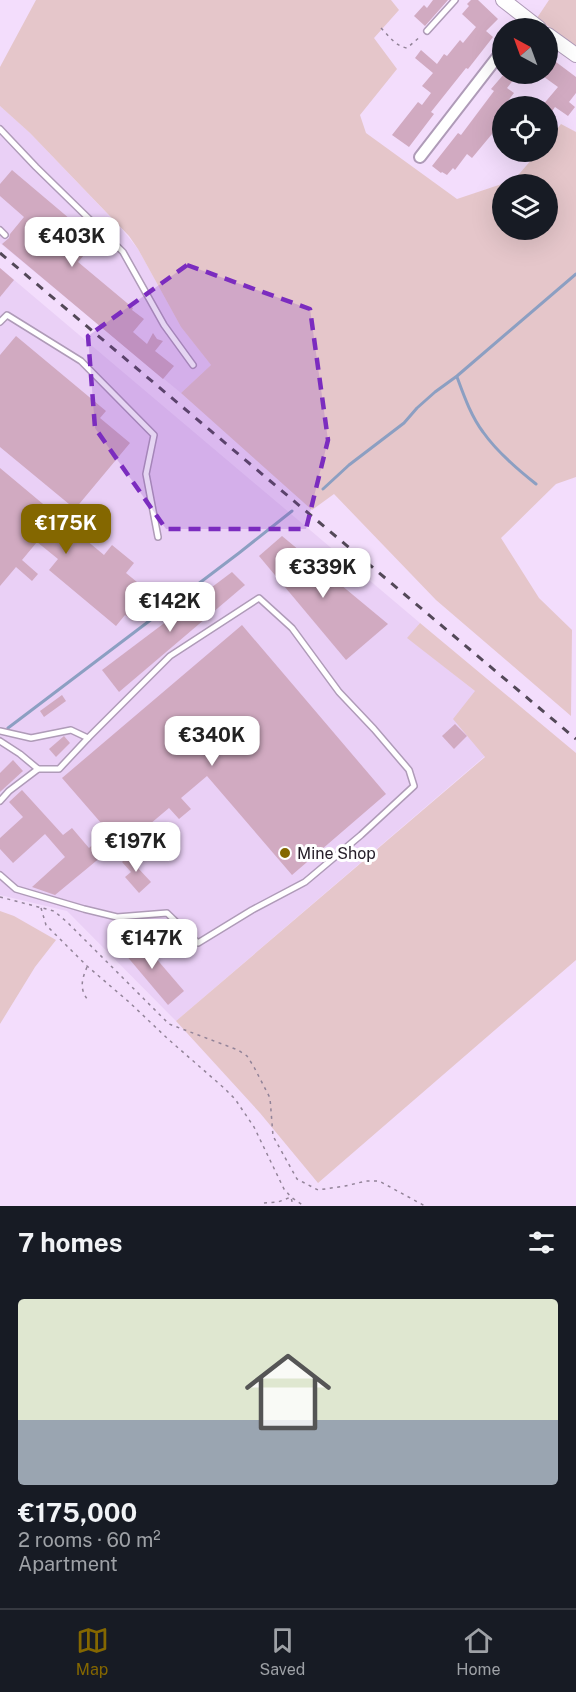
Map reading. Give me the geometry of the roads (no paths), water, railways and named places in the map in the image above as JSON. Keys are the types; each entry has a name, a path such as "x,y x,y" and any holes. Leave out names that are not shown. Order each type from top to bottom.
{"main road":[{"path":"503,0 521,18"},
{"path":"558,42 576,55"}],"street":[{"path":"420,157 492,64"}],"lane":[{"path":"427,31 455,0"},
{"path":"0,130 123,252 164,326 193,365"},
{"path":"0,230 5,235"},
{"path":"0,322 7,315 81,361 154,435 146,474 158,537"},
{"path":"0,801 9,791 38,769 59,769 170,656 259,598 292,628 339,692 409,770 414,786 305,882 252,910 198,944 167,913 117,917 16,889 0,875"},
{"path":"0,731 31,738 71,730 88,738"},
{"path":"0,741 38,769"}],"waterway":[{"path":"323,489 349,465 404,423 435,392 457,376 576,274"},
{"path":"457,377 471,413 483,432 508,460 536,484"},
{"path":"8,728 292,511"}],"railway":[{"path":"0,253 576,739"}],"place":[{"name":"Mine Shop","path":"285,853"}]}
